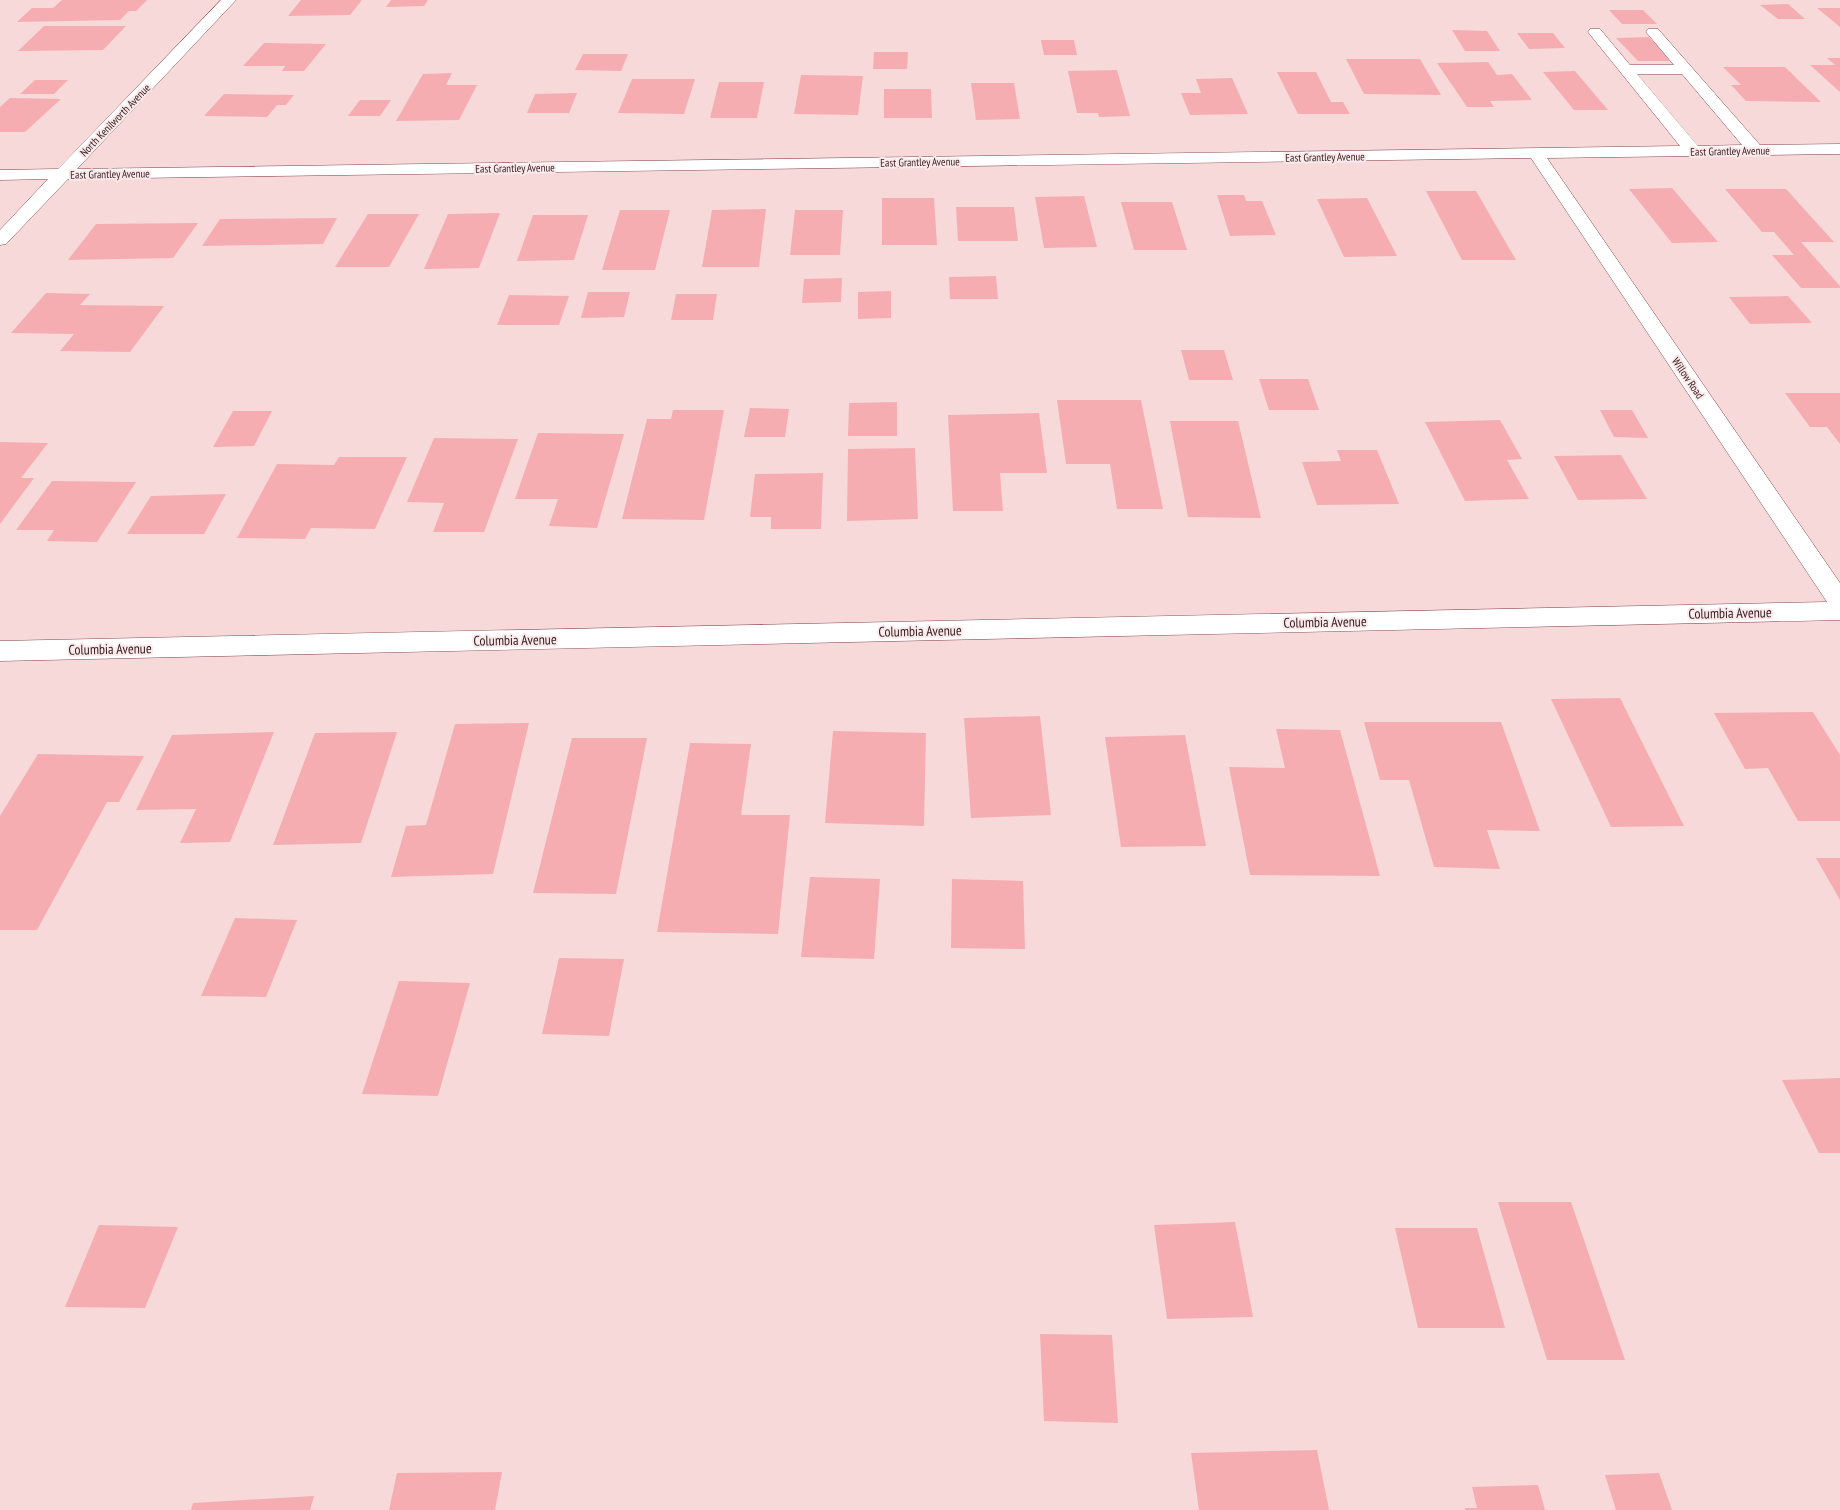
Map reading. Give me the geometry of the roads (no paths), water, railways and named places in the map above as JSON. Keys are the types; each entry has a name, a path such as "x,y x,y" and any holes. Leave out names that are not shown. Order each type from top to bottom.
{"street":[{"name":"North Kenilworth Avenue","path":"0,240 229,0"},
{"path":"1595,32 1693,151"},
{"path":"1653,32 1755,150"},
{"path":"1626,69 1686,70"},
{"name":"East Grantley Avenue","path":"0,175 1840,149"},
{"name":"Willow Road","path":"1536,154 1840,602"},
{"name":"Columbia Avenue","path":"0,652 1840,610"}]}
